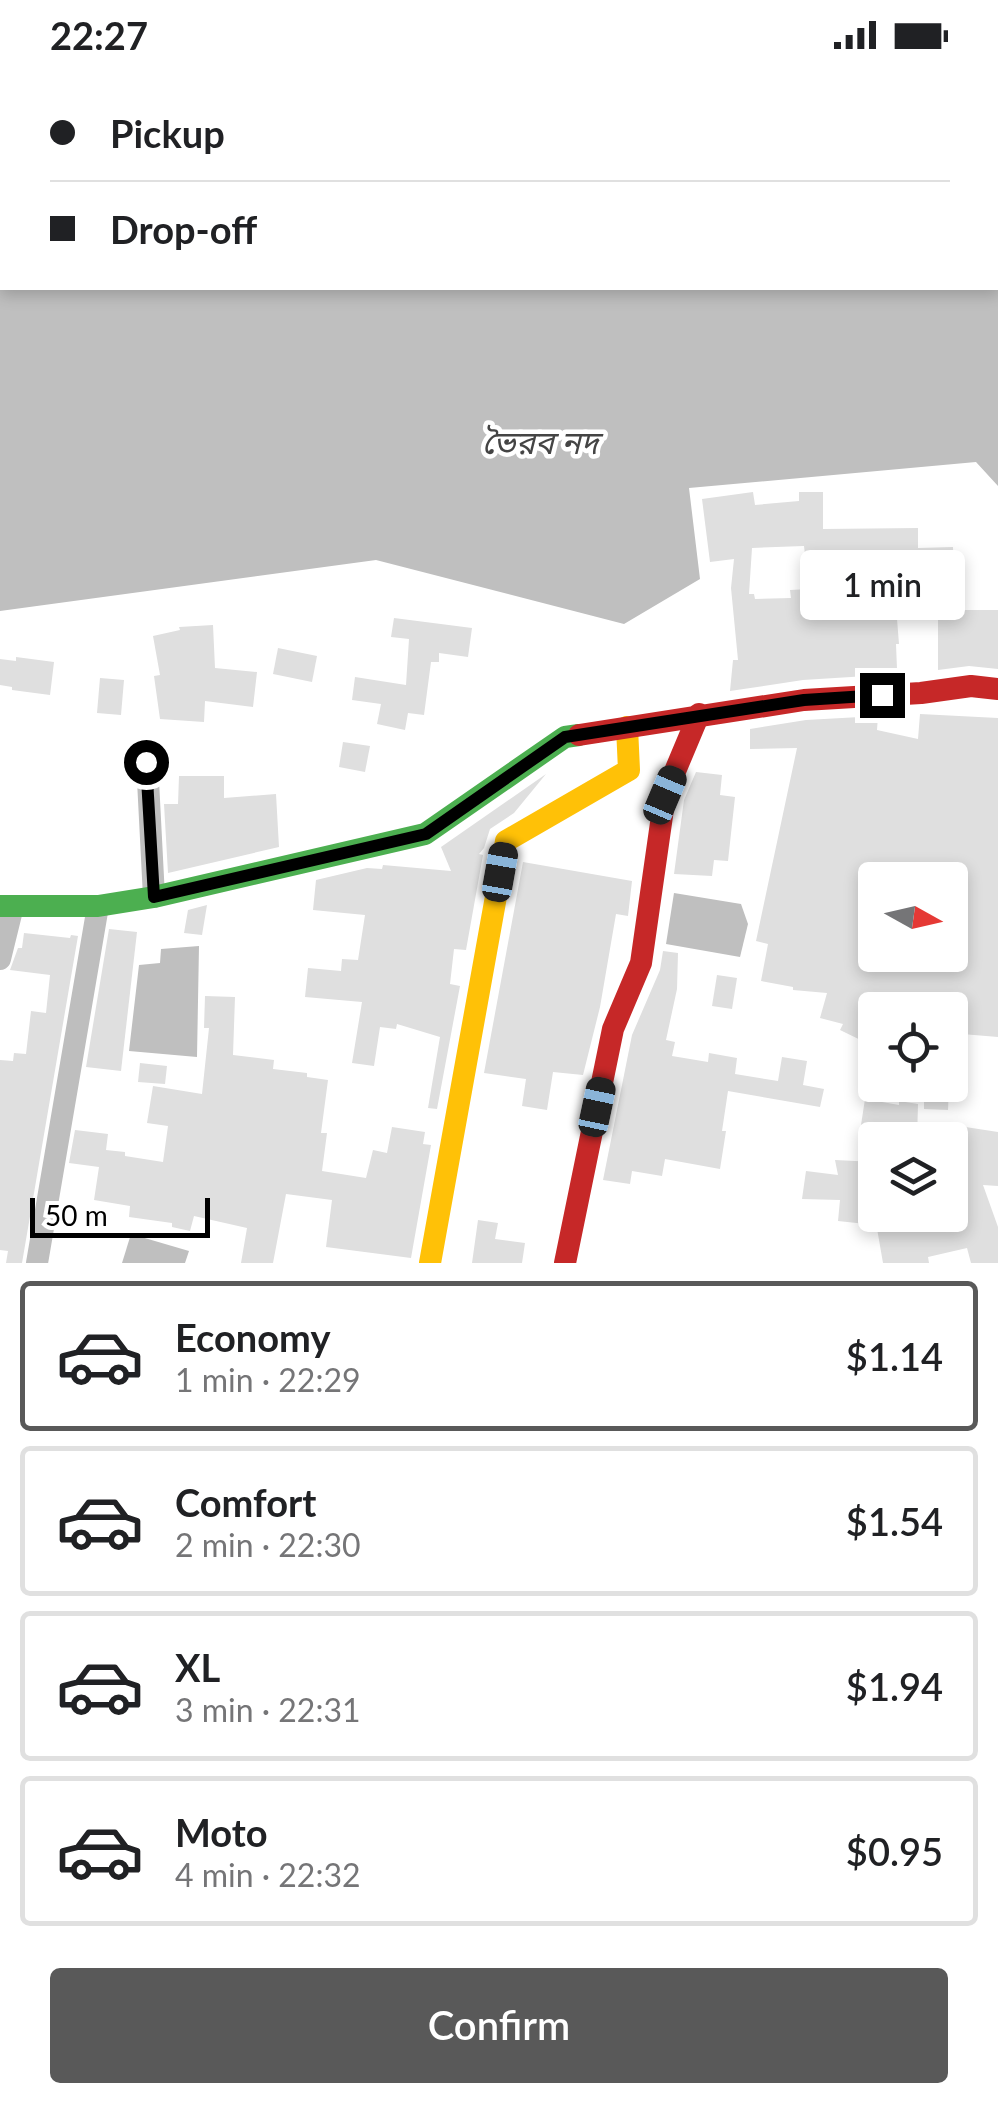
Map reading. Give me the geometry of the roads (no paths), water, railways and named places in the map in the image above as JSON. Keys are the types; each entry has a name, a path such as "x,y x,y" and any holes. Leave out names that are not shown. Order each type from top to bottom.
{"street":[{"path":"0,959 6,906 98,906 154,897 426,834 565,737 804,700 970,686 998,689"},
{"path":"565,1263 613,1029 642,963 665,795 699,714"},
{"path":"430,1263 506,841 629,770 627,727"},
{"path":"146,762 154,897"},
{"path":"37,1263 98,906"}],"water":[{"name":"ভৈরব নদ","path":"0,290 998,290 998,486 976,462 689,488 700,579 624,624 376,560 0,611"},
{"path":"674,893 741,904 748,924 740,957 666,944"},
{"path":"199,946 197,1057 129,1051 139,965 160,963 161,949"},
{"path":"131,1234 189,1251 185,1263 122,1263"}]}
